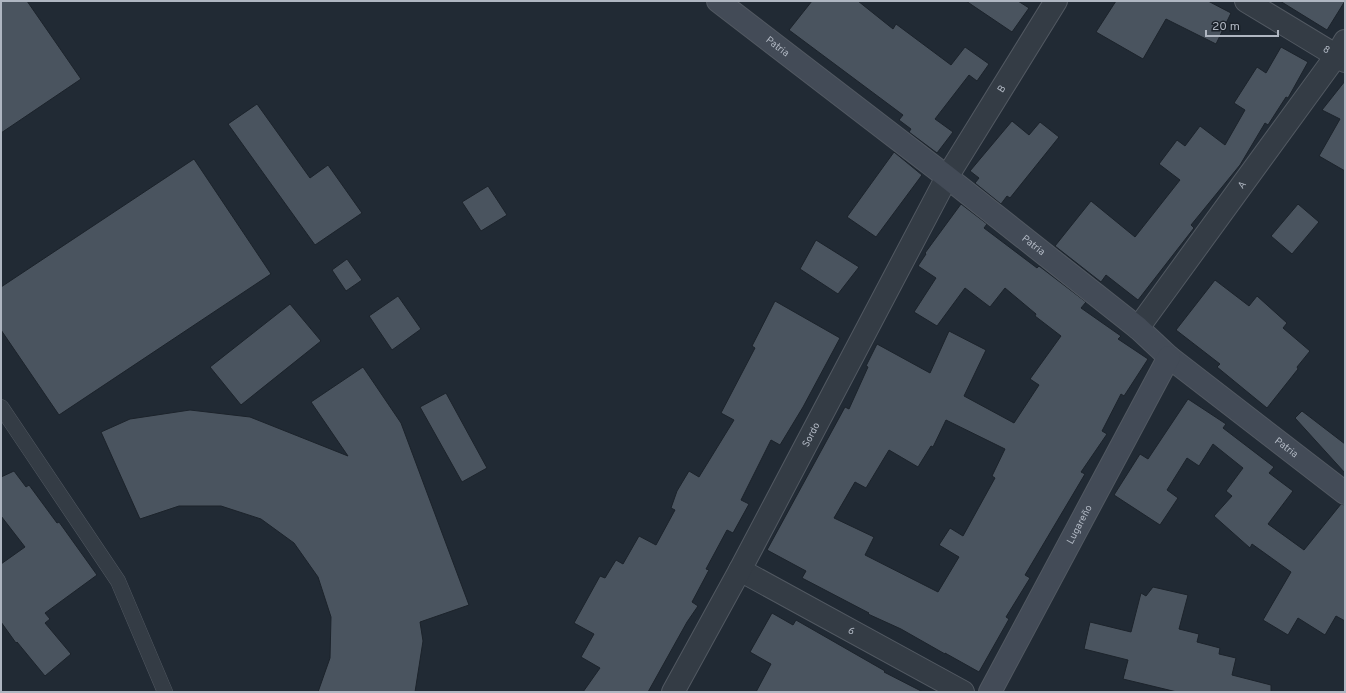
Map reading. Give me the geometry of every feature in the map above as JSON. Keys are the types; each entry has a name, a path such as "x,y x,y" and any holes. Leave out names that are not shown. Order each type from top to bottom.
{"street":[{"name":"Patria","path":"718,1 947,177 1138,328 1169,357 1345,493"},
{"name":"B","path":"947,177 1056,1"},
{"name":"8","path":"1246,1 1342,53"},
{"name":"A","path":"1138,328 1342,53"},
{"name":"Sordo","path":"673,692 740,570 947,177"},
{"name":"Lugareño","path":"990,692 1169,357"},
{"name":"6","path":"740,570 963,692"}],"lane":[{"path":"1,407 118,580 165,692"}],"building":[{"path":"1,1 27,1 81,79 1,133"},
{"path":"812,1 858,1 893,29 896,24 951,65 965,47 989,64 977,81 969,75 935,119 953,132 937,153 909,132 911,129 899,120 903,115 789,30"},
{"path":"966,1 1018,1 1029,8 1012,32"},
{"path":"1116,1 1208,1 1231,13 1216,44 1166,19 1143,59 1096,32"},
{"path":"1280,1 1345,1 1327,30"},
{"path":"1281,47 1308,62 1288,98 1286,97 1268,125 1265,123 1240,165 1191,225 1194,228 1138,300 1106,275 1101,282 1055,246 1091,201 1135,237 1180,180 1159,164 1177,140 1185,146 1200,126 1225,145 1245,110 1234,103 1257,67 1266,73"},
{"path":"1345,81 1345,171 1319,156 1340,119 1322,110"},
{"path":"257,104 310,178 328,165 362,213 315,245 228,124"},
{"path":"1012,121 1029,135 1040,122 1059,137 1010,198 1007,196 1001,204 975,183 979,178 970,171"},
{"path":"894,152 922,175 876,237 847,217"},
{"path":"194,159 271,274 59,415 1,330 1,287"},
{"path":"488,186 507,215 481,231 462,202"},
{"path":"961,204 987,224 984,228 1037,268 1039,266 1086,302 1081,308 1121,336 1118,339 1148,359 1124,396 1121,394 1102,431 1107,434 1081,472 1085,474 1025,575 1030,578 1006,617 1009,619 979,672 901,629 868,614 869,613 802,578 806,571 767,550 845,407 849,409 868,367 866,366 877,344 930,373 949,331 986,350 964,396 1014,423 1039,385 1030,379 1061,336 1035,316 1036,314 1005,288 990,307 965,288 937,326 914,312 936,278 918,266 926,254 925,253","holes":["946,420 1005,449 992,476 995,478 963,536 950,528 939,545 959,557 938,592 865,555 874,537 834,518 855,482 866,488 889,450 918,467 931,446 933,447"]},
{"path":"1298,204 1319,222 1292,254 1271,236"},
{"path":"816,240 859,267 838,294 800,269"},
{"path":"347,259 362,280 346,291 332,270"},
{"path":"1215,280 1249,306 1257,296 1287,323 1283,328 1310,351 1297,367 1298,369 1267,408 1217,367 1220,364 1176,330"},
{"path":"398,296 421,329 392,350 369,316"},
{"path":"775,301 840,338 803,407 780,445 771,440 741,500 749,504 733,533 727,530 706,569 709,570 692,602 698,606 687,622 648,692 583,692 600,668 581,657 594,634 574,623 600,576 605,578 616,560 623,564 639,536 656,545 675,510 671,508 677,491 689,471 699,477 734,420 721,413 755,348 752,346"},
{"path":"290,304 321,341 241,405 210,367"},
{"path":"363,367 401,423 469,605 420,622 423,641 415,692 318,692 330,658 331,617 318,577 294,543 261,519 221,506 179,506 140,519 101,432 130,419 190,410 250,417 348,456 311,402"},
{"path":"446,393 487,468 462,482 420,407"},
{"path":"1188,399 1226,424 1223,428 1274,467 1269,473 1293,491 1268,524 1304,550 1341,504 1345,505 1345,621 1336,616 1325,635 1298,618 1288,635 1263,620 1291,572 1252,544 1250,548 1214,516 1232,496 1226,491 1243,468 1213,444 1199,466 1187,458 1167,490 1178,498 1160,525 1114,495 1140,454 1148,459"},
{"path":"1302,411 1345,444 1345,473 1295,418"},
{"path":"14,471 26,487 29,485 57,523 59,522 97,575 45,613 50,619 45,623 71,654 45,676 17,642 16,643 1,622 1,564 25,547 1,516 1,477"},
{"path":"1153,587 1188,595 1179,629 1199,634 1197,642 1220,648 1219,654 1236,658 1232,675 1271,685 1271,692 1177,692 1123,679 1128,660 1084,649 1090,622 1131,632 1141,593 1146,596"},
{"path":"772,613 793,625 796,620 885,671 884,672 923,692 756,692 771,664 750,652"}]}
